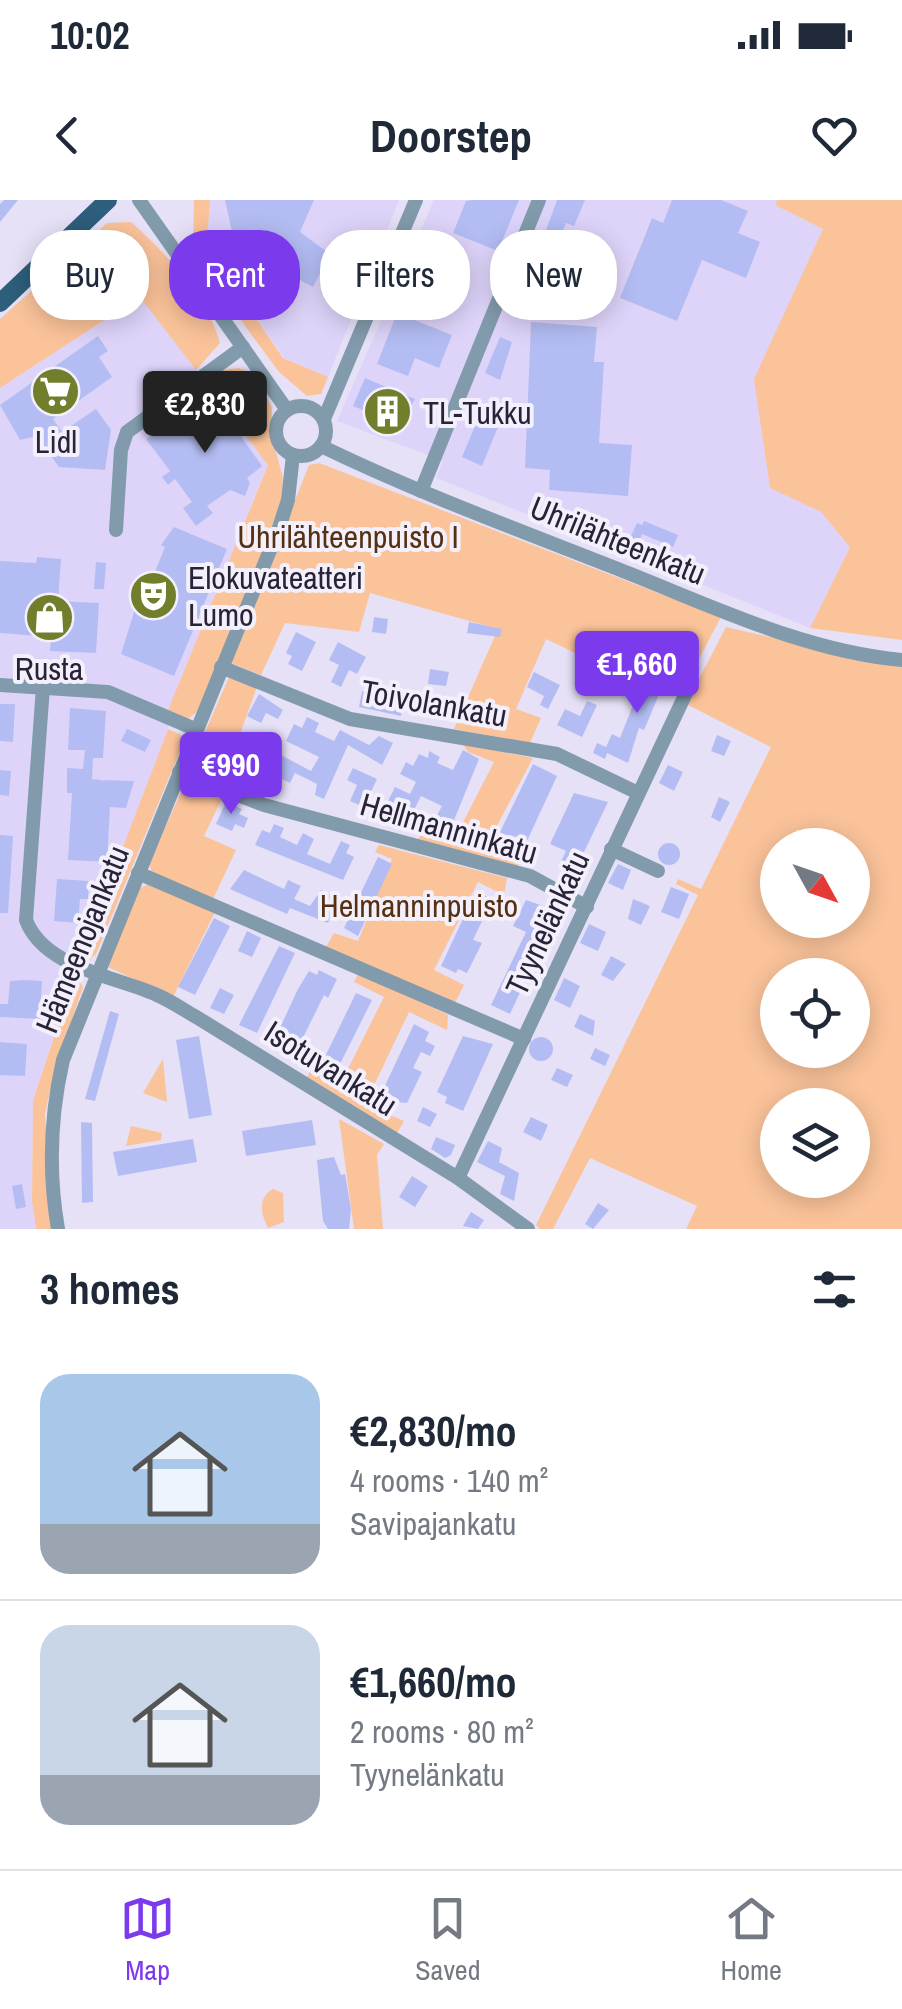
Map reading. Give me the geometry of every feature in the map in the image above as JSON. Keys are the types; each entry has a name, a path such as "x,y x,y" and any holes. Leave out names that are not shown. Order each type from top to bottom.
{"main road":[{"path":"0,303 108,200"}],"street":[{"path":"139,200 287,410"},
{"path":"324,420 304,406 287,410 278,422 277,438 293,455 309,454 322,446 324,420 416,200"},
{"path":"421,492 539,200"},
{"path":"116,530 121,450 127,432 243,347"},
{"name":"Uhrilähteenkatu","path":"322,446 421,492 781,632 843,650 902,660"},
{"name":"Hämeenojankatu","path":"58,1229 50,1160 54,1101 75,1022 278,528 291,486 293,455"},
{"name":"Toivolankatu","path":"220,667 350,718 557,754 638,793"},
{"path":"0,685 108,692 195,729"},
{"name":"Isotuvankatu","path":"44,687 26,920 32,936 96,973 161,996 458,1178 528,1229"},
{"name":"Tyynelänkatu","path":"458,1178 687,692"},
{"name":"Hellmanninkatu","path":"179,772 264,806 530,876 586,906"},
{"path":"612,849 658,872"},
{"path":"138,873 524,1039"}],"shaded area":[{"path":"210,200 399,200 387,230 320,230 320,320 351,320 328,377 284,358 258,320 300,320 300,230 208,230"},
{"path":"434,200 777,200 775,205 824,228 755,379 770,488 821,512 850,547 810,628 436,478 443,461 337,421 381,320 470,320 470,230 421,230"},
{"path":"149,308 268,464 168,710 168,729 113,873 99,875 95,909 33,1100 32,1201 36,1229 0,1229 0,388 105,320 149,320"}],"green space":[{"path":"194,200 210,200 208,230 193,230"},
{"path":"777,200 902,200 902,640 810,628 850,547 821,512 770,488 754,379 823,229 775,205"},
{"path":"131,222 140,230 99,230 107,223"},
{"path":"149,239 169,260 169,320 211,320 214,326 220,343 196,370 149,309"},
{"path":"30,292 30,320 105,320 0,388 0,319"},
{"path":"241,320 257,320 283,358 328,377 321,394 307,396 279,372"},
{"path":"239,368 253,374 272,407 272,437 283,478 281,508 198,711 188,719 168,710 268,465 204,380 218,371"},
{"name":"Uhrilähteenpuisto I","path":"319,463 721,617 691,674 630,644 617,673 546,639 516,709 541,718 530,743 454,729 498,629 370,593 359,632 285,623 261,675 231,663 309,465"},
{"path":"726,627 902,667 902,1229 686,1229 697,1206 590,1158 553,1229 540,1229 536,1225 698,895 676,884 678,879 701,889 771,747 686,704"},
{"path":"229,677 257,687 222,784 189,769"},
{"path":"168,729 183,736 182,746 96,954 89,960 79,959 95,909 99,874 113,873"},
{"path":"462,743 533,758 492,835 525,853 517,866 417,842 426,823 455,838 494,762 468,752"},
{"path":"186,781 223,796 204,836 236,850 213,899 152,873 149,863"},
{"name":"Helmanninpuisto","path":"379,845 507,878 504,895 478,882 434,970 464,985 455,1003 326,947 334,933 358,941 392,859 375,852"},
{"path":"151,883 216,910 173,997 108,967 138,889"},
{"path":"359,972 448,1015 447,1030 409,1012 365,1104 404,1121 396,1135 306,1079 311,1070 340,1085 384,997 354,982"},
{"path":"75,974 83,987 54,1072 45,1114 53,1229 36,1229 32,1201 33,1100"},
{"path":"163,1059 167,1102 143,1093"},
{"path":"339,1119 384,1144 377,1155 383,1229 354,1229"},
{"path":"131,1126 162,1133 161,1140 126,1146"},
{"path":"273,1189 283,1193 284,1222 268,1228 262,1207 264,1197"}],"building":[{"path":"4,200 18,200 0,222 0,204"},
{"path":"225,200 314,200 300,232 232,230"},
{"path":"519,200 507,230 490,230 490,248 470,240 470,230 454,230 466,201"},
{"path":"557,200 585,200 574,226 566,223 563,230 546,230"},
{"path":"672,200 721,200 748,211 738,233 760,242 746,278 702,260 677,321 620,298 652,218 663,223"},
{"path":"300,232 320,247 320,273 313,287 300,280"},
{"path":"394,320 414,320 452,335 439,368 415,358 408,376 377,364"},
{"path":"531,322 597,327 594,362 604,362 599,443 632,445 628,496 549,490 550,470 525,468"},
{"name":"Lidl","path":"98,336 108,351 99,357 112,377 53,419 62,432 96,409 111,430 105,470 59,467 37,436 20,440 0,405"},
{"path":"500,337 512,342 500,380 485,373"},
{"name":"TL-Tukku","path":"365,378 415,399 394,436 377,428 382,418 353,406"},
{"path":"210,393 262,466 247,478 250,483 245,496 230,490 207,506 213,513 196,526 183,508 192,502 175,479 168,485 162,477 170,471 146,439"},
{"path":"484,404 504,412 482,466 462,457"},
{"path":"644,521 678,535 673,547 642,534 639,542 630,538 637,523 642,525"},
{"path":"174,527 227,549 174,676 121,654 135,609 139,611 147,592 143,590 146,583 150,584 165,547 161,545"},
{"name":"Rusta","path":"37,557 61,559 58,601 99,603 96,653 50,651 51,637 0,633 0,561 36,563"},
{"path":"96,562 106,563 104,589 94,589"},
{"path":"374,617 388,619 386,634 372,632"},
{"path":"469,622 502,629 500,637 467,633"},
{"path":"296,632 316,642 302,671 288,664 292,656 286,653"},
{"path":"338,642 366,657 357,674 349,670 341,687 331,682 339,665 329,660"},
{"path":"651,668 679,683 675,691 663,685 644,730 639,728 628,763 607,753 605,759 593,753 597,743 606,747 612,734 620,738 635,700 631,698"},
{"path":"430,669 449,672 446,686 428,684"},
{"path":"534,672 560,685 548,709 540,705 544,696 527,687"},
{"path":"362,691 393,701 404,699 401,716 359,707"},
{"path":"259,694 283,710 278,719 266,713 261,723 247,716"},
{"path":"587,701 597,705 582,737 557,725 565,709 580,716"},
{"path":"0,704 15,704 13,742 0,741"},
{"path":"70,708 106,711 103,758 93,758 92,779 102,783 134,781 126,808 110,807 107,862 68,860 72,793 67,793 67,768 83,769 85,750 68,750"},
{"path":"307,717 319,723 315,732 334,741 340,730 369,745 379,736 393,743 382,765 348,745 324,799 315,795 317,784 295,773 290,783 274,775 271,781 240,767 244,758 237,754 245,736 311,771 319,757 286,741 294,724 302,728"},
{"path":"127,729 151,740 145,752 121,741"},
{"path":"717,735 731,741 724,756 711,751"},
{"path":"463,750 479,759 452,825 436,817 442,806 421,796 406,826 394,821 401,807 388,801 395,787 410,794 416,782 400,774 406,762 413,766 419,754 428,758 429,751 440,757 437,763 453,770"},
{"path":"533,764 557,776 527,841 516,836 511,843 500,832"},
{"path":"668,765 683,772 674,791 659,783"},
{"path":"353,768 377,779 364,807 350,801 357,785 347,780"},
{"path":"0,770 11,771 9,796 0,795"},
{"path":"574,793 608,802 573,875 558,868 566,851 550,844"},
{"path":"719,797 730,802 720,822 711,817"},
{"path":"226,802 242,809 239,814 248,818 244,828 235,824 232,831 216,824"},
{"path":"274,824 284,828 280,837 297,845 303,833 314,839 307,854 330,864 341,841 350,845 346,853 354,857 343,880 255,845 262,830 270,833"},
{"path":"0,835 13,836 8,913 0,913"},
{"path":"669,843 680,854 669,865 658,854"},
{"path":"378,857 392,864 358,936 344,928"},
{"path":"618,864 631,870 623,890 608,883"},
{"path":"244,870 284,889 288,880 301,886 294,899 310,906 321,890 336,897 328,923 290,908 287,914 230,889"},
{"path":"57,879 89,881 88,899 80,899 78,923 54,921"},
{"path":"671,887 689,894 679,919 661,912"},
{"path":"476,891 492,899 488,907 497,911 492,921 484,917 473,940 482,943 467,973 458,969 456,973 441,966"},
{"path":"633,899 650,906 641,925 628,919"},
{"path":"526,900 558,911 510,1014 491,1005 526,932 513,926"},
{"path":"214,918 230,926 195,995 178,987"},
{"path":"589,924 606,932 598,951 580,943"},
{"path":"247,931 261,938 252,957 238,951"},
{"path":"279,946 295,953 257,1033 239,1025"},
{"path":"611,956 626,964 613,981 601,975"},
{"path":"319,970 337,979 328,998 324,995 294,1056 271,1047 309,971 317,975"},
{"path":"564,978 580,986 570,1008 554,1000"},
{"path":"10,981 42,981 40,1019 0,1017 0,1004 8,1004"},
{"path":"220,988 234,995 224,1014 210,1008"},
{"path":"356,993 372,1000 336,1072 321,1065"},
{"path":"110,1011 119,1014 95,1101 85,1099"},
{"path":"580,1014 595,1021 593,1036 574,1027"},
{"path":"414,1024 429,1032 425,1041 435,1046 430,1056 421,1052 413,1068 422,1072 407,1103 397,1102 381,1094"},
{"path":"199,1036 212,1115 189,1119 176,1040"},
{"path":"463,1036 493,1044 463,1111 445,1103 447,1097 437,1092"},
{"path":"541,1037 553,1049 541,1061 529,1049"},
{"path":"0,1042 27,1044 25,1076 0,1075"},
{"path":"595,1048 610,1055 605,1066 590,1059"},
{"path":"557,1068 573,1075 567,1087 551,1080"},
{"path":"423,1107 437,1114 430,1127 417,1121"},
{"path":"531,1117 548,1125 541,1141 523,1132"},
{"path":"312,1120 316,1145 246,1156 242,1131"},
{"path":"81,1122 92,1123 93,1202 82,1203"},
{"path":"436,1137 455,1145 451,1155 445,1158 431,1149"},
{"path":"193,1139 197,1162 118,1176 113,1152"},
{"path":"488,1141 502,1148 499,1162 519,1173 514,1201 500,1194 505,1176 477,1162"},
{"path":"334,1157 341,1175 345,1174 351,1209 349,1229 328,1229 323,1221 317,1160"},
{"path":"412,1176 428,1186 415,1207 399,1197"},
{"path":"22,1184 26,1207 16,1209 12,1186"},
{"path":"598,1203 609,1210 593,1229 585,1224"},
{"path":"471,1212 484,1220 478,1229 463,1226"}],"place":[{"name":"Lidl","path":"56,391"},
{"name":"TL-Tukku","path":"388,412"},
{"name":"Elokuvateatteri Lumo","path":"153,595"},
{"name":"Rusta","path":"49,618"}]}
